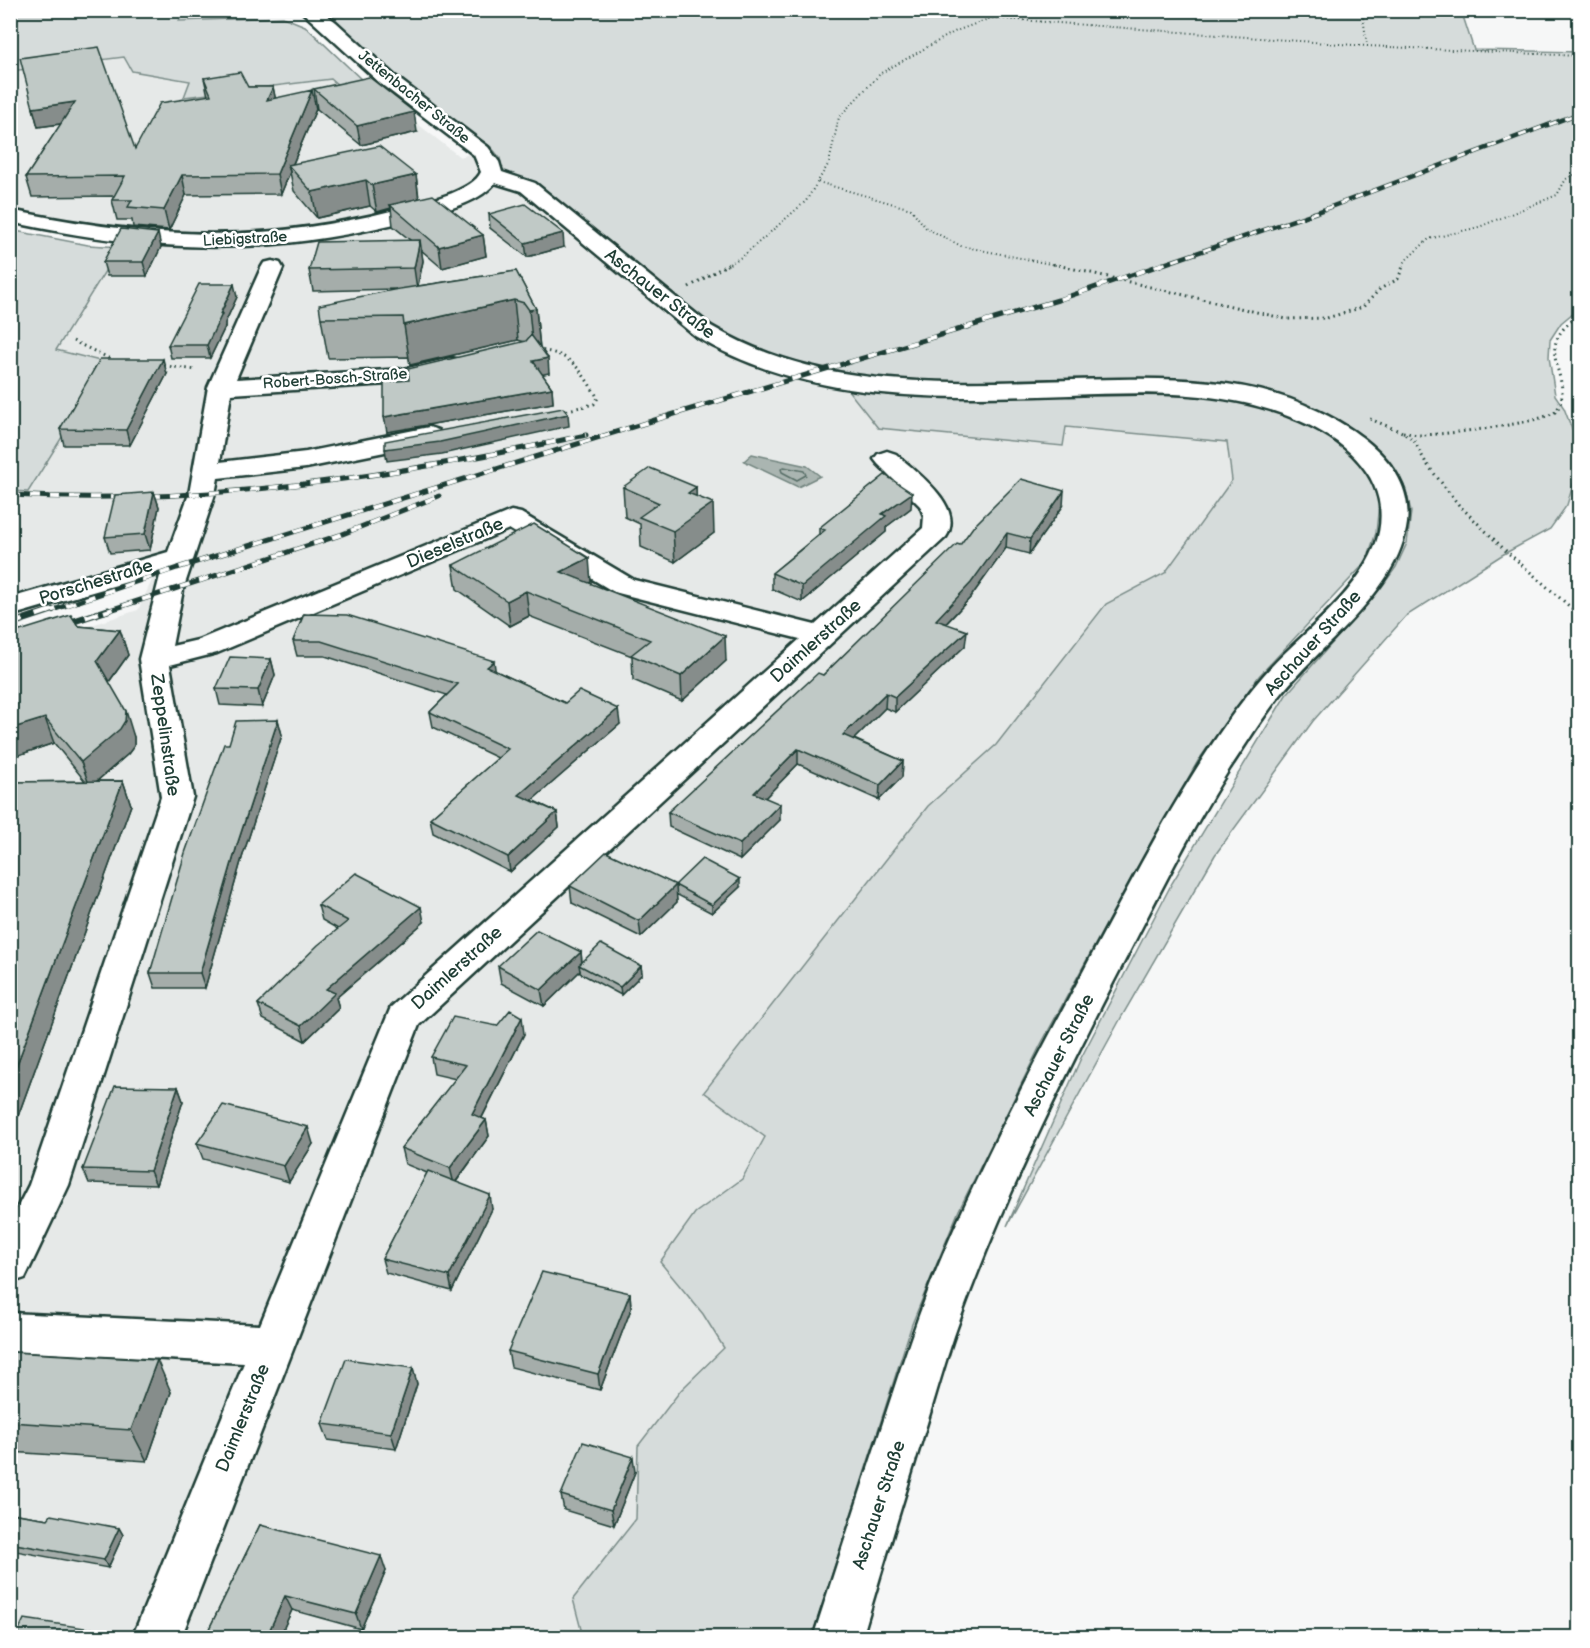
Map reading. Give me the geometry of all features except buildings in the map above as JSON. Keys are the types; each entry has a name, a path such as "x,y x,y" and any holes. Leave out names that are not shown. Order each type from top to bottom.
{"street":[{"name":"Jettenbacher Straße","path":"308,10 330,26 388,80 481,151 488,159 491,176"},
{"path":"475,191 486,184 491,176"},
{"name":"Aschauer Straße","path":"491,176 508,179 540,195 551,208 703,331 745,353 791,369 857,384 917,389 1186,387 1234,393 1267,401 1323,422 1360,449 1379,467 1389,484 1395,507 1393,536 1383,563 1365,586 1271,686 1217,764 1152,875 1059,1052 979,1220 936,1328 837,1638"},
{"name":"Aschauer Straße","path":"475,191 508,194 551,208"},
{"name":"Liebigstraße","path":"10,216 145,239 244,241 332,231 449,202 475,191"},
{"path":"244,241 244,251 250,258 288,262 377,221"},
{"name":"Zeppelinstraße","path":"10,1265 49,1185 177,797 154,659 169,590 202,494 223,380 288,262"},
{"name":"Robert-Bosch-Straße","path":"223,380 404,376 473,360"},
{"path":"206,471 306,460 418,436 457,431"},
{"name":"Daimlerstraße","path":"156,1638 404,1017 936,531 938,516 932,503 887,459"},
{"name":"Dieselstraße","path":"154,659 207,647 511,519 624,586 822,636"},
{"name":"Porschestraße","path":"10,608 181,557"},
{"path":"10,1332 272,1345"}],"path":[{"path":"992,18 997,10"},
{"path":"664,300 743,256 806,201 829,163 838,117 881,73 956,31 1013,10"},
{"path":"1362,10 1367,46"},
{"path":"992,18 1367,46 1580,56"},
{"path":"818,182 911,209 926,228 961,246 1085,271 1286,319 1327,318 1363,307 1380,289 1398,279 1406,260 1429,239 1479,227 1557,195 1566,179 1580,172"},
{"path":"1402,432 1421,435 1490,428 1547,417 1556,412 1562,398 1554,349 1557,338 1569,322 1580,315"},
{"path":"73,341 114,360"},
{"path":"531,350 564,354 572,359 598,398 594,404 563,411"},
{"path":"159,365 223,380"},
{"path":"1361,417 1402,432 1414,441 1426,463 1458,504 1506,551 1580,615"}],"shaded area":[{"path":"184,10 179,21 283,17 305,26 364,82 338,85 331,79 184,97 190,81 132,71 124,57 11,71 11,11"},
{"path":"1461,10 1474,50 1579,52 1579,308 1561,323 1550,340 1549,357 1555,395 1564,408 1576,440 1576,475 1567,505 1550,529 1502,555 1406,616 1313,721 1215,855 1122,1016 1007,1226 1081,1058 1172,883 1286,695 1381,588 1396,567 1407,543 1411,512 1406,490 1396,471 1363,437 1339,420 1274,396 916,385 856,379 772,358 712,330 530,185 502,169 500,158 491,147 397,80 340,29 339,23 319,11"},
{"path":"124,57 133,71 191,81 184,97 331,79 338,85 364,82 460,157 491,147 507,172 530,185 551,208 542,211 667,316 695,336 728,354 763,368 802,380 847,389 878,428 1063,446 1065,427 1227,442 1232,480 1165,573 1106,605 996,745 928,806 704,1092 765,1137 742,1179 695,1213 703,1314 724,1348 681,1390 638,1446 636,1519 573,1599 583,1637 11,1637 11,651 138,610 163,557 11,600 11,375 120,247 135,233 11,210 11,71"},
{"path":"10,230 88,245 120,247 56,350 108,363 28,492 11,491"},
{"path":"847,389 915,396 1172,391 1218,396 1297,417 1327,432 1350,450 1367,470 1379,503 1376,533 1366,562 1259,676 1198,761 1136,869 1040,1046 959,1210 912,1324 812,1637 583,1637 573,1599 636,1519 638,1446 681,1390 724,1348 703,1314 660,1262 695,1213 742,1179 765,1137 704,1092 928,806 996,745 1106,604 1165,573 1232,480 1227,442 1066,427 1063,446 878,428"}],"water":[{"path":"752,454 807,466 820,476 798,487 744,461"}],"railway":[{"path":"1158,266 1317,212 1580,113"},
{"path":"47,612 177,568 671,415 1058,300 1163,264"},
{"path":"10,495 155,496 227,492 372,475 586,435"},
{"path":"104,612 340,535 439,496"},
{"path":"10,624 52,610"},
{"path":"59,626 108,610"}]}
